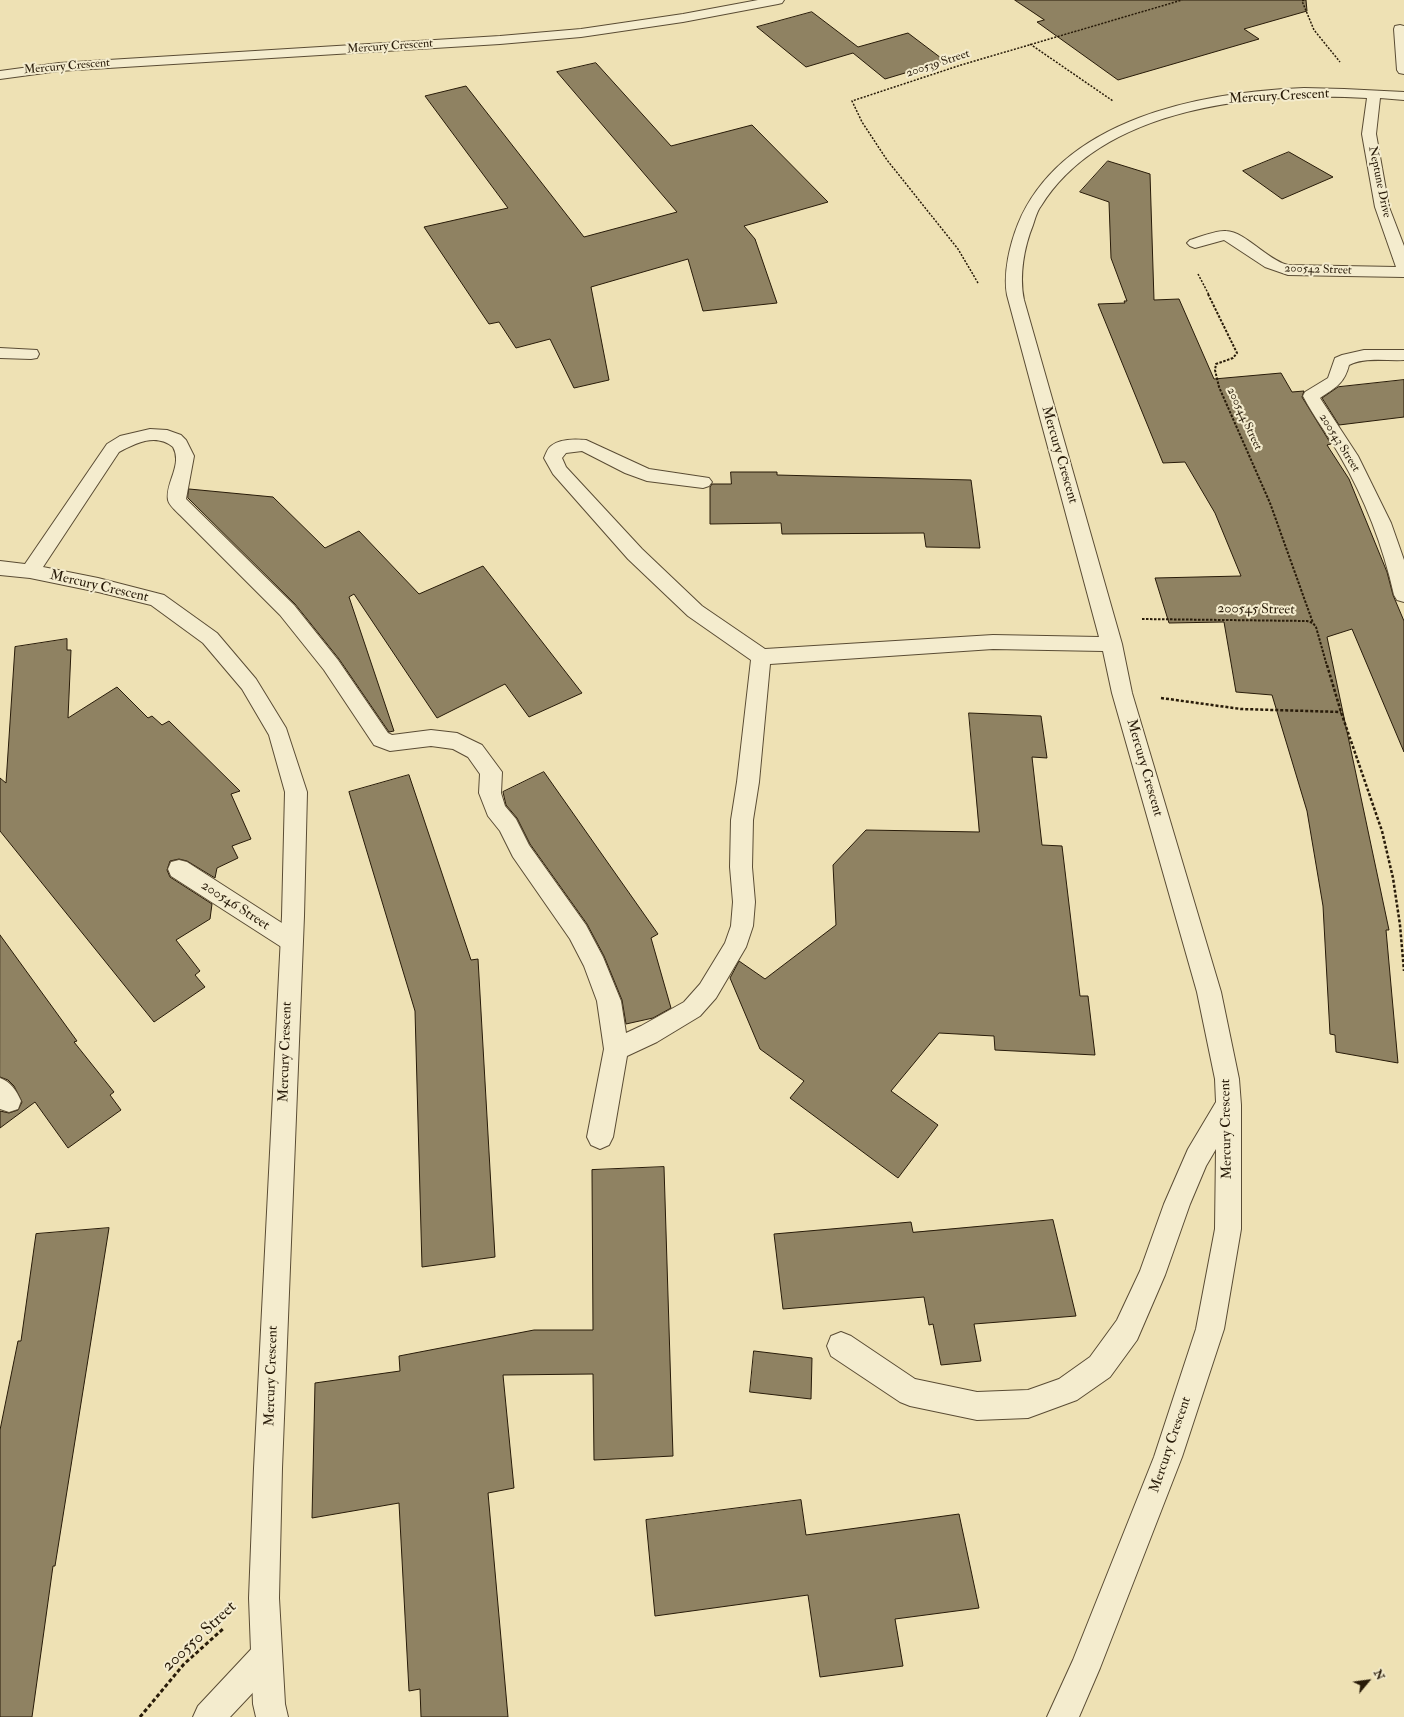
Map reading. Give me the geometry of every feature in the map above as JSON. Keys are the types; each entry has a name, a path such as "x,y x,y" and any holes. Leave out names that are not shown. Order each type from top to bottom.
{"street":[{"name":"Mercury Crescent","path":"0,75 59,67 500,40 581,33 683,18 778,0"},
{"path":"1400,29 1404,70"},
{"name":"Mercury Crescent","path":"1063,1717 1085,1668 1168,1457 1210,1329 1228,1229 1229,1105 1227,1080 1209,992 1122,693 1112,644 1014,289 1014,262 1017,245 1030,209 1045,187 1062,169 1086,150 1112,135 1143,121 1196,105 1244,96 1369,94 1404,96"},
{"name":"Neptune Drive","path":"1369,94 1369,134 1382,207 1404,267"},
{"name":"200542 Street","path":"1195,243 1225,235 1274,267 1288,270 1404,272"},
{"path":"0,353 31,354"},
{"name":"200543 Street","path":"1404,355 1354,357 1341,362 1338,374 1334,381 1312,396 1348,454 1374,504 1398,569 1404,595"},
{"path":"30,571 113,448 125,440 137,436 154,434 171,437 180,443 184,452 184,462 177,500 297,622 331,665 381,739 390,743 431,738 457,741 475,752 491,772 490,793 496,810 508,826 521,851 578,932 595,964 609,1001 616,1049 600,1137"},
{"path":"703,482 647,475 631,470 586,446 577,445 561,448 556,451 552,458 559,470 640,559 695,611 761,657 993,642 1112,644"},
{"name":"Mercury Crescent","path":"0,568 30,571 98,585 156,600 210,638 249,684 279,734 296,792 293,916 268,1460 264,1598 268,1655 265,1713"},
{"path":"616,1049 649,1034 692,1009 708,991 736,947 742,926 744,902 741,867 742,820 748,782 761,657"},
{"name":"200546 Street","path":"179,869 291,941"},
{"path":"841,1346 910,1392 977,1406 1028,1404 1067,1390 1100,1367 1127,1330 1152,1275 1177,1204 1197,1158 1229,1105"},
{"path":"209,1717 268,1655"}],"path":[{"name":"200539 Street","path":"1023,323 1001,308 982,290 958,250 875,144 860,119 852,101 961,65 1182,0"},
{"path":"1304,0 1302,1 1314,30 1369,94"},
{"path":"1030,44 1143,121"},
{"name":"200544 Street","path":"1195,243 1188,245 1188,249 1237,353 1233,358 1216,364 1214,374 1269,497 1313,623"},
{"name":"200545 Street","path":"1105,619 1275,620 1307,621 1313,623 1316,627 1341,712 1382,831 1393,878 1398,909 1404,970"},
{"path":"1122,693 1241,709 1341,712"},
{"name":"200550 Street","path":"140,1717 184,1664 223,1628 264,1598"}],"building":[{"path":"1015,0 1306,0 1307,11 1244,29 1259,39 1118,80 1037,22 1044,20"},
{"path":"812,12 858,47 908,33 945,61 885,79 853,53 806,67 757,27"},
{"path":"596,63 671,146 752,125 828,202 744,226 755,239 777,303 703,311 688,259 591,287 609,380 574,388 550,339 516,348 499,322 489,324 424,227 508,208 425,96 466,86 584,237 677,212 557,72"},
{"path":"1289,152 1333,177 1282,199 1243,171"},
{"path":"1108,161 1150,174 1154,300 1179,299 1214,379 1281,373 1292,392 1304,391 1302,397 1331,444 1327,445 1349,479 1387,572 1393,595 1404,621 1404,752 1352,629 1327,637 1389,930 1386,930 1398,1063 1336,1052 1335,1035 1330,1034 1323,906 1307,811 1272,695 1236,692 1224,622 1169,623 1155,578 1241,576 1215,513 1185,462 1163,463 1098,304 1125,303 1124,301 1127,301 1111,258 1109,202 1080,192"},
{"path":"1404,380 1404,417 1339,425 1322,398 1338,387"},
{"path":"731,472 777,472 777,475 971,480 980,548 926,547 924,533 782,534 781,523 710,524 710,487 712,484 731,484"},
{"path":"189,489 273,497 325,548 359,531 419,594 483,566 582,693 529,717 505,684 437,718 354,594 349,597 394,731 389,732 339,659 295,604 188,498"},
{"path":"67,639 67,650 71,650 68,718 117,687 148,718 152,716 162,725 169,721 240,791 231,794 251,839 232,846 238,858 217,868 215,878 187,861 179,859 170,861 167,870 170,877 212,904 210,919 176,940 200,971 195,975 205,987 154,1022 0,831 0,778 6,783 15,647"},
{"path":"969,713 1041,716 1047,758 1032,757 1042,845 1062,846 1080,996 1088,996 1095,1055 995,1050 994,1036 939,1033 891,1091 938,1125 898,1178 790,1098 804,1081 760,1049 730,978 739,961 765,979 836,925 833,865 866,830 979,832"},
{"path":"544,772 658,934 651,938 671,1008 653,1018 626,1024 622,1000 604,956 587,924 530,844 517,818 506,805 503,792"},
{"path":"409,775 471,960 478,959 495,1257 422,1267 415,1011 349,792"},
{"path":"0,935 77,1041 74,1042 114,1092 110,1095 121,1110 68,1148 35,1102 0,1128 0,1111 9,1113 18,1110 22,1102 14,1086 8,1080 0,1077"},
{"path":"664,1167 673,1456 594,1460 593,1374 503,1375 514,1488 488,1493 508,1717 421,1717 420,1689 409,1691 399,1503 312,1518 315,1383 400,1371 399,1356 534,1330 593,1330 592,1170"},
{"path":"1053,1220 1076,1316 974,1324 981,1361 941,1365 933,1324 929,1325 924,1297 783,1309 774,1234 911,1222 913,1232"},
{"path":"109,1228 55,1566 53,1566 32,1717 0,1717 0,1430 18,1341 21,1341 36,1234"},
{"path":"754,1351 812,1358 811,1399 750,1392"},
{"path":"801,1500 806,1535 959,1514 979,1608 895,1619 903,1666 820,1677 808,1595 655,1616 646,1520"}]}
